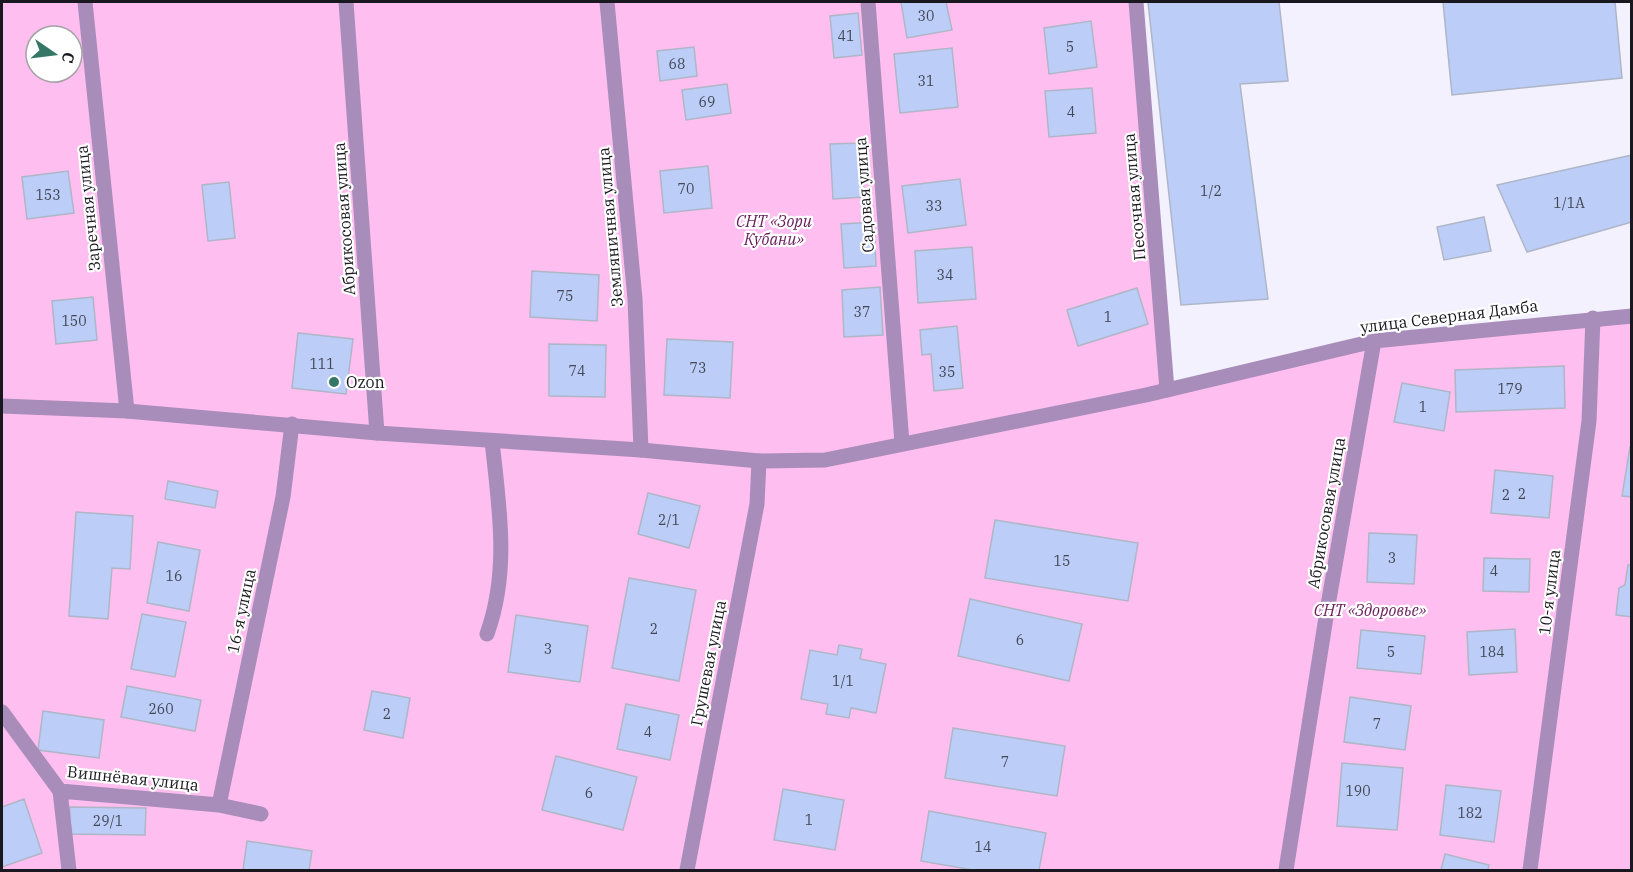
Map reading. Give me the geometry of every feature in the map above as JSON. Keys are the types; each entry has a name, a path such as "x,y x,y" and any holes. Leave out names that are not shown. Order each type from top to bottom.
{"street":[{"name":"Заречная улица","path":"85,2 127,411"},
{"name":"Абрикосовая улица","path":"346,2 377,433"},
{"name":"Земляничная улица","path":"607,2 635,299 641,450"},
{"name":"Садовая улица","path":"868,2 902,444"},
{"name":"Песочная улица","path":"1136,2 1167,390"},
{"name":"улица Северная Дамба","path":"2,406 127,411 377,433 641,450 759,461 825,460 1167,390 1374,340 1632,316"},
{"name":"10-я улица","path":"1530,870 1589,422 1593,318"},
{"name":"Абрикосовая улица","path":"1286,870 1327,611 1374,340"},
{"name":"16-я улица","path":"219,805 283,496 292,424"},
{"path":"487,634 500,583 502,558 502,530 492,441"},
{"name":"Грушевая улица","path":"687,870 757,504 759,461"},
{"name":"Вишнёвая улица","path":"2,712 60,791 219,805 261,814"},
{"path":"60,791 69,870"}],"green space":[{"path":"2,2 1133,2 1168,390 1374,341 1631,316 1631,870 2,870"}],"building":[{"path":"901,2 946,2 952,30 907,38"},
{"path":"1148,2 1279,2 1288,81 1240,84 1268,299 1181,305"},
{"path":"1443,2 1615,2 1622,78 1452,95"},
{"path":"858,13 862,55 834,58 830,16"},
{"path":"1091,21 1097,67 1049,74 1044,28"},
{"path":"694,47 697,76 660,81 657,51"},
{"path":"952,48 958,107 900,113 894,54"},
{"path":"727,84 731,113 686,120 682,90"},
{"path":"1092,88 1096,133 1049,137 1045,91"},
{"path":"862,143 864,197 833,199 830,144"},
{"path":"1632,155 1632,222 1527,252 1497,185"},
{"path":"708,166 712,208 664,213 660,171"},
{"path":"68,171 74,213 27,219 22,177"},
{"path":"960,179 966,225 908,233 902,186"},
{"path":"229,182 235,238 208,241 202,185"},
{"path":"1484,217 1491,251 1444,260 1437,227"},
{"path":"874,222 876,266 844,268 841,224"},
{"path":"972,247 976,299 918,303 915,251"},
{"path":"532,271 599,275 597,321 530,317"},
{"path":"880,287 883,335 844,337 842,290"},
{"path":"1137,288 1148,324 1078,346 1067,310"},
{"path":"93,297 97,340 56,344 52,301"},
{"path":"957,326 963,388 934,391 931,354 922,355 920,330"},
{"path":"298,333 353,339 346,394 292,388"},
{"path":"667,339 733,342 730,398 664,395"},
{"path":"549,344 606,345 605,397 549,396"},
{"path":"1564,366 1565,408 1456,412 1455,370"},
{"path":"1402,383 1450,392 1444,431 1394,422"},
{"path":"1630,447 1632,447 1632,497 1622,496"},
{"path":"1495,470 1553,476 1549,518 1491,513"},
{"path":"168,481 218,491 215,508 165,499"},
{"path":"648,493 700,506 689,548 638,534"},
{"path":"76,512 133,516 130,569 112,568 108,619 69,616"},
{"path":"995,520 1138,543 1128,601 985,578"},
{"path":"1369,533 1417,535 1414,584 1367,582"},
{"path":"158,542 200,550 189,611 147,603"},
{"path":"1484,558 1530,559 1529,592 1483,591"},
{"path":"1628,565 1632,565 1632,617 1616,615 1619,588 1625,585"},
{"path":"629,578 696,590 679,681 612,668"},
{"path":"970,599 1082,624 1069,681 958,656"},
{"path":"142,614 186,622 175,677 131,669"},
{"path":"516,615 588,626 580,682 508,672"},
{"path":"1515,629 1517,672 1469,675 1467,632"},
{"path":"1361,630 1425,636 1421,674 1357,668"},
{"path":"839,645 862,649 860,659 886,664 876,713 851,708 849,718 826,714 828,704 801,699 810,650 837,655"},
{"path":"127,686 201,700 195,731 121,717"},
{"path":"372,691 410,698 403,738 364,730"},
{"path":"1350,697 1411,706 1405,750 1344,742"},
{"path":"626,704 679,715 670,760 617,749"},
{"path":"43,711 104,720 99,758 38,750"},
{"path":"953,728 1065,746 1057,796 945,778"},
{"path":"556,756 637,777 623,830 542,810"},
{"path":"1342,763 1403,768 1397,830 1337,826"},
{"path":"1446,785 1501,791 1494,842 1440,835"},
{"path":"783,789 844,800 835,850 774,840"},
{"path":"24,799 42,853 2,867 2,807"},
{"path":"70,807 146,808 145,835 69,834"},
{"path":"929,811 1046,833 1039,870 973,870 921,861"},
{"path":"247,841 312,851 309,870 243,870"},
{"path":"1445,854 1489,865 1488,870 1441,870"}],"place":[{"name":"Ozon","path":"334,382"}],"park label":[{"name":"СНТ «Зори Кубани»","path":"774,230"},
{"name":"СНТ «Здоровье»","path":"1370,610"}]}
